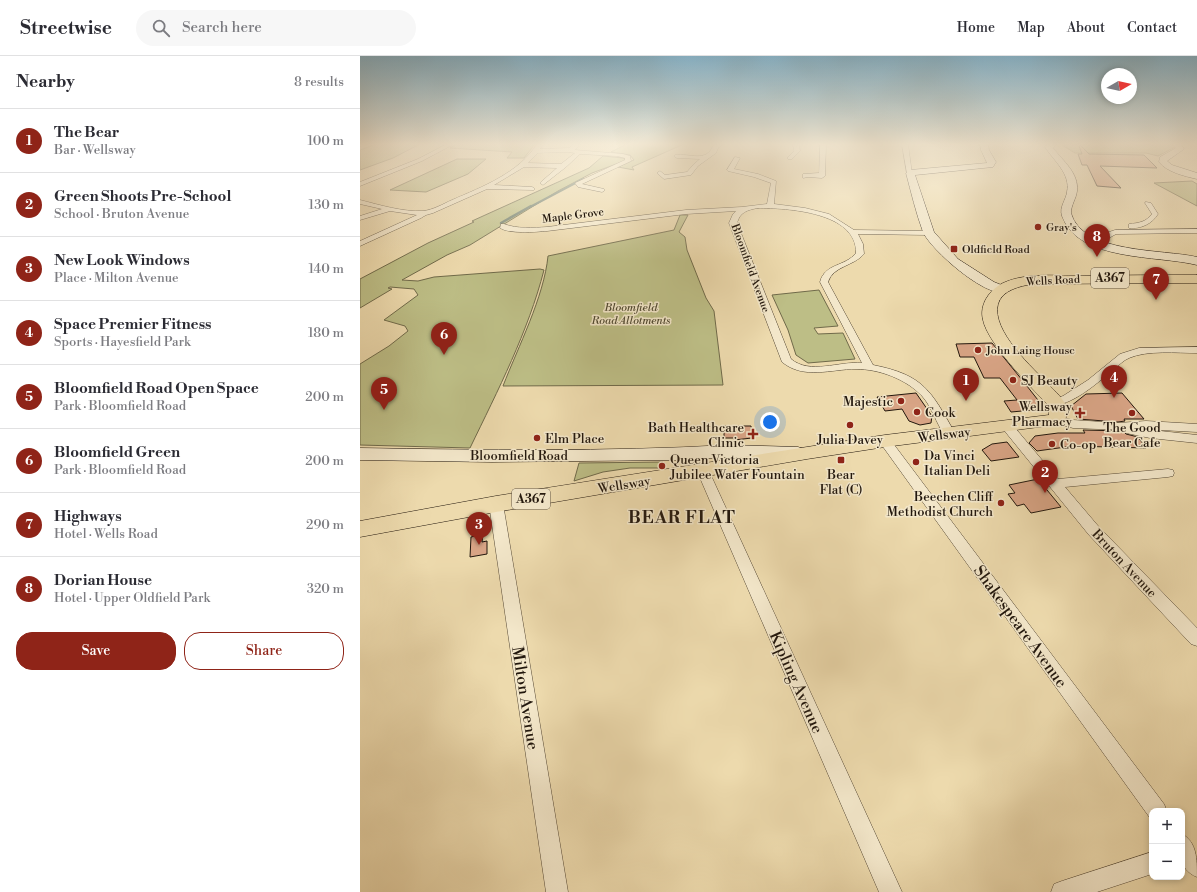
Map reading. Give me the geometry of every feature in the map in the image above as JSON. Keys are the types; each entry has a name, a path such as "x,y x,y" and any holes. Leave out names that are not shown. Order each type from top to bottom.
{"main road":[{"name":"Wells Road","path":"1000,289 1015,283 1033,280 1197,279"},
{"path":"1000,289 992,298 989,308 990,321 999,339 1060,409 1059,416 1055,420"},
{"name":"Wellsway","path":"360,529 496,504 703,472 807,453 885,441 1055,420"}],"street":[{"path":"360,202 390,209 424,213 433,211 492,183"},
{"path":"484,187 537,188 544,183"},
{"path":"578,183 580,186 602,190"},
{"path":"770,206 774,183"},
{"path":"913,183 929,233 954,261 990,285 1000,289"},
{"path":"1072,183 1072,192 1066,212 1067,218 1072,226 1080,233 1097,243 1128,252 1176,256 1197,261"},
{"path":"1097,243 1102,242 1106,236 1115,232 1131,226 1149,223 1155,214 1148,203"},
{"name":"Bloomfield Avenue","path":"853,232 826,215 811,211 770,206 752,206 741,209 734,216 733,223 786,360 790,364 802,369 869,367 906,379 926,394 949,433"},
{"path":"360,218 390,209"},
{"name":"Maple Grove","path":"504,226 504,228 513,229 547,229 686,212 741,209"},
{"path":"360,244 419,217 424,213"},
{"path":"1115,232 1165,232 1197,230"},
{"path":"869,367 824,282 824,278 831,270 856,258 861,253 861,249 853,232 929,233"},
{"path":"1055,402 1067,398 1092,382 1124,356 1139,351 1197,350"},
{"path":"1055,420 1073,424 1118,427 1146,425 1197,428"},
{"name":"Bruton Avenue","path":"1008,426 1094,531 1197,638"},
{"path":"1118,427 1150,434 1197,439"},
{"name":"Shakespeare Avenue","path":"885,441 1155,808"},
{"name":"Bloomfield Road","path":"360,454 492,456 679,454 729,451 807,453"},
{"name":"Bloomfield Road","path":"679,454 690,457 696,461 703,472"},
{"name":"Kipling Avenue","path":"703,472 891,892"},
{"path":"1056,484 1168,473"},
{"name":"Milton Avenue","path":"496,504 557,892"},
{"path":"1062,892 1149,864"}],"green space":[{"path":"405,183 447,183 426,192 390,190"},
{"path":"556,183 573,183 470,245 447,255 402,280 418,281 434,277 540,269 544,270 530,316 521,338 502,383 470,448 360,445 360,364 389,346 408,331 405,326 384,320 418,295 414,289 390,287 388,288 392,289 360,308 360,279 428,243 474,222 472,221"},
{"path":"1154,183 1195,183 1197,184 1197,206"},
{"name":"Bloomfield Road Allotments","path":"680,215 688,215 679,232 685,237 687,250 706,298 714,311 723,385 503,386 536,305 546,272 548,256 674,230"},
{"path":"819,290 838,326 814,328 818,334 843,333 855,359 808,363 796,355 788,330 772,295"},
{"path":"663,462 665,466 663,468 630,468 603,472 574,481 579,463"}],"building":[{"path":"1096,183 1116,183 1121,188 1097,186"},
{"path":"992,343 1045,409 1011,412 1004,401 1017,400 1000,378 984,378 974,357 960,357 956,344"},
{"path":"916,393 932,416 931,423 920,425 909,421 902,409 885,411 877,397"},
{"path":"1122,393 1144,419 1124,419 1125,421 1118,422 1078,419 1071,406 1086,394"},
{"name":"Bath Healthcare Clinic","path":"724,426 751,426 752,438 734,440 735,438 724,438"},
{"path":"1083,430 1123,431 1126,434 1138,437 1146,448 1073,446 1037,451 1029,443 1035,436 1058,433 1085,433"},
{"path":"1007,442 1019,457 991,461 982,450 992,444"},
{"path":"1038,479 1061,507 1031,513 1024,504 1017,506 1008,494 1015,493 1009,485"},
{"path":"483,534 482,542 487,541 487,554 470,557 471,537"}],"waterway":[{"path":"530,207 575,183"},
{"path":"501,223 531,206"}],"place":[{"name":"Gray's","path":"1038,227"},
{"name":"Oldfield Road","path":"954,249"},
{"name":"Dorian House","path":"1097,257"},
{"name":"Highways","path":"1156,300"},
{"name":"John Laing House","path":"978,350"},
{"name":"Bloomfield Green","path":"444,355"},
{"name":"SJ Beauty","path":"1013,380"},
{"name":"Space Premier Fitness","path":"1114,398"},
{"name":"Majestic","path":"901,401"},
{"name":"The Bear","path":"966,401"},
{"name":"Bloomfield Road Open Space","path":"384,410"},
{"name":"Cook","path":"917,412"},
{"name":"Wellsway Pharmacy","path":"1080,413"},
{"name":"The Good Bear Cafe","path":"1132,413"},
{"name":"Julia Davey","path":"850,425"},
{"name":"Bath Healthcare Clinic","path":"753,434"},
{"name":"Elm Place","path":"537,438"},
{"name":"Co-op","path":"1052,444"},
{"name":"Bear Flat (C)","path":"841,460"},
{"name":"Da Vinci Italian Deli","path":"916,462"},
{"name":"Queen Victoria Jubilee Water Fountain","path":"662,466"},
{"name":"Green Shoots Pre-School","path":"1045,493"},
{"name":"Beechen Cliff Methodist Church","path":"1001,503"},
{"name":"New Look Windows","path":"479,545"}],"district":[{"name":"BEAR FLAT","path":"682,517"}]}
